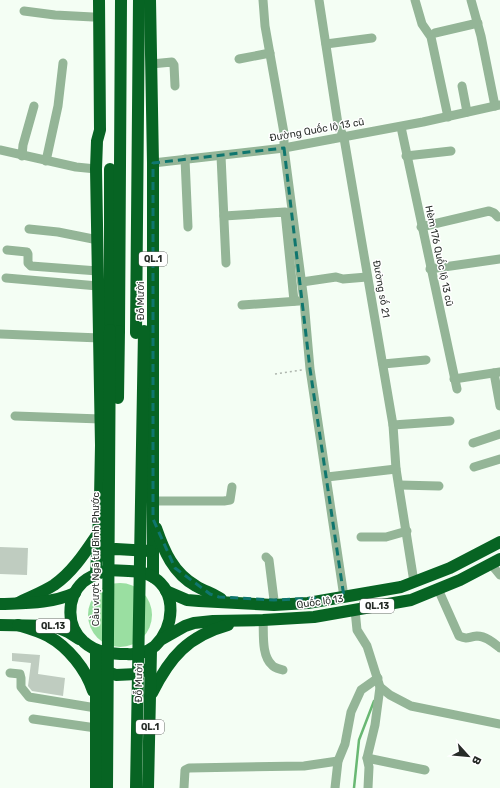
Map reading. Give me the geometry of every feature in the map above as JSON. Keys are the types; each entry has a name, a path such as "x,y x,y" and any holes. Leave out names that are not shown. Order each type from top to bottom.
{"highway":[{"path":"93,0 93,130 97,141"},
{"path":"96,574 101,470 96,169 97,141 100,130 99,0"},
{"path":"114,331 115,168 121,0"},
{"name":"Đỗ Mười","path":"146,4 151,35 151,64 144,163 153,500 153,577"},
{"name":"Đỗ Mười","path":"140,332 146,4"},
{"path":"96,169 115,168"},
{"name":"Cầu vượt Ngã tư Bình Phước","path":"106,788 114,331"},
{"name":"Cầu vượt Ngã tư Bình Phước","path":"113,788 114,331"},
{"name":"QL.1","path":"130,788 140,332"},
{"name":"QL.1","path":"136,788 140,332"},
{"path":"153,519 165,552 175,568 194,585 219,600"},
{"path":"18,603 48,589 60,580 78,562 99,532"},
{"name":"Quốc lộ 13","path":"219,600 274,605 308,603 401,587 450,568 500,542"},
{"path":"97,558 108,550 116,549 152,552"},
{"name":"Quốc lộ 13","path":"162,639 189,624 212,621 246,621 314,617 411,600 460,580 495,562"},
{"path":"0,604 55,600 75,592 84,582 96,574 108,570 146,574 153,577"},
{"name":"QL.13","path":"0,625 54,626 68,632 96,650 115,654 130,654 151,650 162,639 168,628 171,617 171,606 166,591 153,577"},
{"name":"Quốc lộ 13","path":"166,591 188,600 274,600 326,596 341,597"},
{"name":"QL.13","path":"75,592 72,600 70,617 74,629 83,642"},
{"path":"151,696 171,661 191,641 211,630 246,621"},
{"path":"18,625 47,635 60,644 83,669 91,682 96,704"},
{"path":"96,650 96,788"},
{"name":"Đỗ Mười","path":"148,788 151,650"},
{"path":"96,668 120,675 140,673 151,666"}],"street":[{"path":"263,0 265,26 280,109 302,282 310,369 327,477 341,597"},
{"name":"Đường số 21","path":"319,0 338,124 344,138 393,424 396,469 414,582"},
{"path":"415,0 422,24 431,37 448,117"},
{"path":"471,0 498,105"},
{"path":"24,11 55,15 93,17"},
{"path":"435,33 478,23"},
{"path":"326,44 372,38"},
{"path":"239,59 270,53"},
{"path":"151,64 172,62 174,65 175,86"},
{"path":"46,161 58,106 63,63"},
{"path":"462,86 467,112"},
{"name":"Đường Quốc lộ 13 cũ","path":"144,163 221,156 284,148 401,127 498,105"},
{"path":"22,156 23,145 34,106"},
{"name":"Hèm 176 Quốc lộ 13 cũ","path":"401,127 421,227 457,389"},
{"path":"406,156 450,151"},
{"path":"0,152 76,167 96,169"},
{"path":"221,156 226,263"},
{"path":"185,159 188,227"},
{"path":"421,227 489,211 494,213 498,218"},
{"path":"224,216 285,212 294,301"},
{"path":"29,229 58,232 98,240"},
{"path":"7,250 27,252 28,263 31,266 98,271"},
{"path":"430,269 500,259"},
{"path":"302,282 336,277 343,279 368,277"},
{"path":"6,278 98,286"},
{"path":"242,305 304,301"},
{"path":"0,334 100,338"},
{"path":"383,364 426,360"},
{"path":"454,379 497,373 500,406"},
{"path":"15,416 101,419"},
{"path":"393,424 450,421"},
{"path":"473,443 500,434"},
{"path":"474,468 500,459"},
{"path":"327,477 396,469"},
{"path":"399,486 439,486"},
{"path":"153,500 224,501 230,500 232,487"},
{"path":"361,537 386,537 407,531"},
{"path":"266,557 269,560 274,600"},
{"path":"495,562 500,575"},
{"path":"438,589 459,636 467,639 478,636 490,640 500,648"},
{"path":"355,610 357,630 367,646 379,682 390,695 410,706 500,724"},
{"path":"262,620 267,660 272,666 284,670"},
{"path":"10,673 20,674 21,687 29,697 96,704"},
{"path":"368,788 369,767 367,758 375,726 379,682"},
{"path":"335,788 338,761 345,744 351,712 361,690 379,682"},
{"path":"33,719 96,728"},
{"path":"367,758 425,770"},
{"path":"184,788 186,770 189,768 304,766 338,761"}],"path":[{"path":"275,374 310,369"}],"highlighted area":[{"path":"284,148 310,369 344,597 274,600 219,597 210,594 175,568 153,519 153,163"}],"green space":[{"path":"114,583 126,583 143,592 150,603 152,615 150,627 143,638 126,647 114,647 102,642 93,633 88,621 88,609 93,597 102,588"}],"building":[{"path":"0,547 28,548 27,575 0,574"},
{"path":"12,653 40,655 38,674 65,678 63,696 32,691 28,686 31,663 12,661"}],"waterway":[{"path":"354,788 359,740 374,701"}]}
